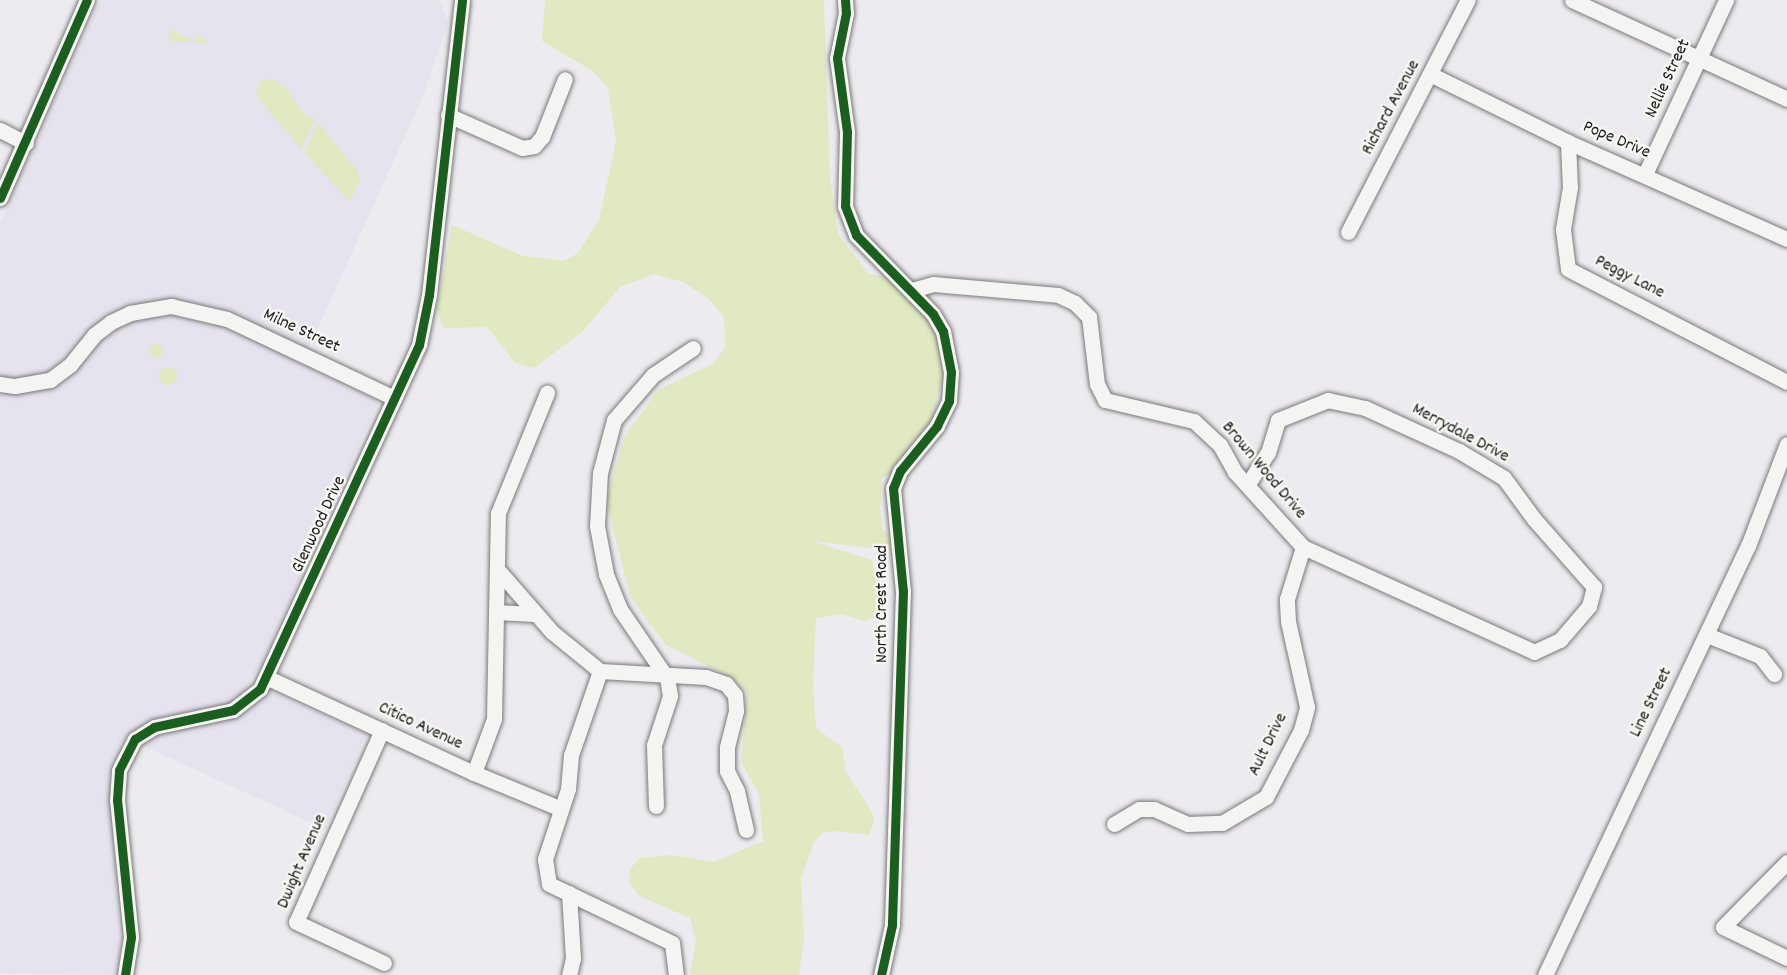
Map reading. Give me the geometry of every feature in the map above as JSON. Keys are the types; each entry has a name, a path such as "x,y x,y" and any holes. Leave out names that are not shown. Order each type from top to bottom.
{"street":[{"path":"0,198 87,0"},
{"name":"Glenwood Drive","path":"125,975 132,937 117,800 119,770 135,739 154,727 232,710 250,699 266,678 419,345 425,315 462,0"},
{"name":"North Crest Road","path":"845,0 846,13 837,58 847,132 845,206 856,235 912,290 943,331 951,372 949,401 937,426 900,471 893,488 903,591 892,924 881,975"},
{"name":"Richard Avenue","path":"1348,232 1432,75 1468,0"},
{"path":"1572,0 1787,99"},
{"name":"Nellie Street","path":"1645,174 1726,0"},
{"name":"Pope Drive","path":"1432,75 1568,141 1787,238"},
{"path":"448,115 522,148 534,146 542,137 565,79"},
{"path":"0,130 26,143"},
{"name":"Peggy Lane","path":"1568,141 1570,187 1563,229 1568,268 1787,382"},
{"name":"Brown Wood Drive","path":"912,290 933,284 1058,295 1075,303 1089,317 1097,384 1105,400 1194,421 1220,445 1235,472 1249,483 1303,548 1534,652"},
{"name":"Milne Street","path":"0,384 15,386 50,380 70,365 94,335 129,313 189,307 227,319 394,398"},
{"path":"656,806 654,745 670,696 667,678 620,609 606,574 597,526 600,473 614,420 653,375 693,348"},
{"path":"474,773 494,719 498,513 547,393"},
{"name":"Merrydale Drive","path":"1249,483 1268,452 1278,420 1328,400 1365,408 1459,451 1504,478 1534,519 1594,587 1589,606 1560,639 1534,652"},
{"name":"Line Street","path":"1545,975 1748,546 1787,444"},
{"name":"Ault Drive","path":"1113,824 1139,809 1154,809 1188,824 1222,823 1266,796 1301,730 1307,708 1288,621 1287,599 1303,548"},
{"path":"497,569 534,614 600,671 667,678 706,678 726,684 735,695 736,711 727,747 727,771 737,791 746,830"},
{"path":"496,612 534,614"},
{"path":"1707,635 1760,656 1774,674"},
{"path":"600,671 571,755 568,789 559,808 545,859 549,884 672,943 676,975"},
{"name":"Citico Avenue","path":"266,678 474,773 559,808"},
{"name":"Dwight Avenue","path":"382,730 296,922 384,963"},
{"path":"1787,862 1723,927 1787,958"},
{"path":"569,893 573,958 570,975"}],"shaded area":[{"path":"100,0 436,0 441,3 448,22 424,94 301,365 379,401 262,663 249,682 367,734 325,829 124,737 108,769 121,954 114,975 0,973 0,224"}],"green space":[{"path":"545,0 824,0 830,178 838,234 869,274 885,276 927,318 938,337 944,374 931,423 892,474 882,478 880,510 883,530 893,538 894,551 812,541 872,560 880,605 874,617 864,621 842,614 816,618 813,686 816,728 842,747 846,772 872,812 874,821 869,835 834,831 823,833 814,842 801,879 804,939 799,975 690,975 696,941 690,918 639,896 629,883 630,869 640,858 672,855 714,862 763,841 759,794 741,762 747,692 732,678 666,645 650,624 630,596 606,501 624,437 659,389 713,364 725,348 724,317 709,299 683,282 654,274 620,287 583,331 534,368 515,363 487,327 443,328 437,309 452,225 523,256 564,261 578,253 599,220 616,141 608,88 594,72 542,41"},
{"path":"174,23 173,31 194,41 199,35 210,43 168,41"},
{"path":"263,79 272,79 286,88 303,113 315,120 301,149 258,98 256,90"},
{"path":"318,123 358,171 359,184 349,201 304,152"},
{"path":"156,344 161,346 163,351 161,356 156,358 151,356 149,351 151,346"},
{"path":"168,367 174,370 177,376 174,382 168,385 162,382 159,376 162,370"}],"cycle path":[{"path":"0,198 87,0"},
{"path":"125,975 131,937 117,800 119,770 135,739 154,727 233,710 260,689 419,345 429,295 462,0"},
{"path":"845,0 846,13 837,58 847,132 845,206 856,235 933,314 943,331 951,372 949,401 937,426 900,471 893,488 903,591 892,925 881,975"}]}
